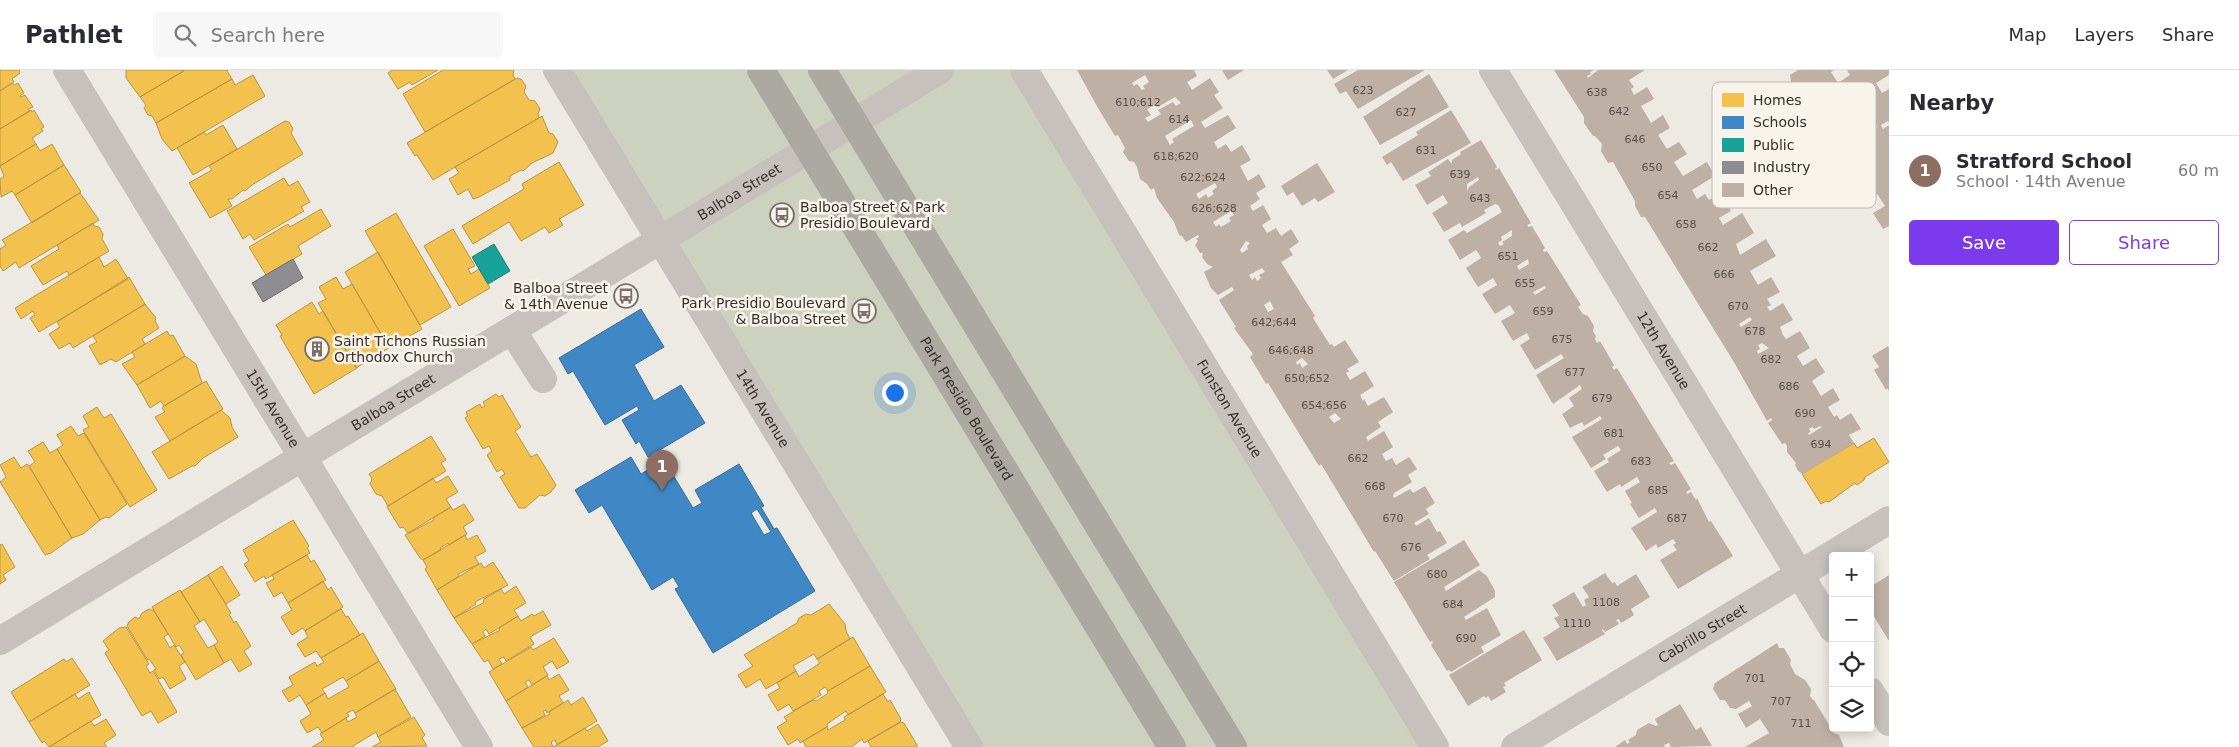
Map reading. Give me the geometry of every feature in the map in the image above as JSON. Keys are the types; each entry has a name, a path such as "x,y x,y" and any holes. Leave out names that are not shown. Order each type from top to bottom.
{"highway":[{"name":"Park Presidio Boulevard","path":"761,70 1172,747"},
{"path":"822,70 1233,747"}],"street":[{"name":"15th Avenue","path":"67,70 478,747"},
{"name":"14th Avenue","path":"557,70 969,747"},
{"name":"Balboa Street","path":"0,641 940,70"},
{"name":"Funston Avenue","path":"1024,70 1435,747"},
{"name":"12th Avenue","path":"1493,70 1829,623"},
{"path":"512,330 543,380"},
{"name":"Cabrillo Street","path":"1515,747 1889,520"},
{"path":"1874,698 1889,722"}],"green space":[{"path":"557,70 1024,70 1435,747 968,747"}],"building: Homes":[{"path":"0,70 19,70 20,73 12,79 14,82 0,91"},
{"path":"126,70 184,71 140,97 126,78"},
{"path":"185,70 228,70 232,79 156,123 152,116 148,115 144,108 146,105 140,97"},
{"path":"392,70 438,70 412,85 410,82 398,89 388,73"},
{"path":"443,70 514,70 513,75 515,79 425,132 403,94"},
{"path":"253,75 265,96 172,151 162,139 156,123 232,79 235,85"},
{"path":"517,78 521,79 526,86 524,92 529,100 535,101 540,109 539,118 433,180 407,143"},
{"path":"12,83 14,85 18,83 24,93 20,96 25,95 33,107 28,109 30,111 0,129 0,91"},
{"path":"31,110 32,112 34,110 44,127 41,129 43,131 32,138 36,144 0,166 0,129"},
{"path":"542,116 549,133 553,134 558,142 553,153 532,163 523,171 521,170 510,176 510,180 479,197 473,199 468,189 458,195 449,179 459,173 455,167"},
{"path":"285,121 289,122 293,129 291,133 303,154 245,191 243,190 232,199 228,199 232,206 210,218 189,183 212,170 209,166"},
{"path":"223,125 237,149 193,175 177,148 204,132 206,135"},
{"path":"36,144 40,151 52,144 64,165 15,195 12,191 1,197 0,179 4,176 0,166"},
{"path":"559,162 584,205 559,219 563,225 549,233 545,227 521,241 509,222 473,244 462,226 524,189 522,184"},
{"path":"64,165 81,192 32,223 15,195"},
{"path":"284,178 289,186 298,181 310,202 301,207 304,211 254,240 250,234 243,239 227,211"},
{"path":"80,193 99,220 19,268 16,262 3,271 0,266 0,249 6,245 2,240"},
{"path":"321,209 331,226 298,246 302,254 266,275 249,247 288,224 290,227"},
{"path":"396,213 451,307 420,325 365,231"},
{"path":"93,223 94,226 99,227 103,234 102,239 109,251 69,275 67,271 43,285 31,266 59,249 57,245"},
{"path":"453,229 475,266 468,269 471,274 479,269 490,288 459,306 424,246"},
{"path":"378,252 422,329 389,348 345,272"},
{"path":"99,257 104,267 116,259 128,279 39,332 30,318 35,315 33,311 21,319 15,308"},
{"path":"129,277 145,304 73,348 70,343 59,349 49,334 60,327 57,322"},
{"path":"336,277 343,289 352,284 389,348 356,368 318,303 326,299 319,287"},
{"name":"Saint Tichons Russian Orthodox Church","path":"312,302 319,314 323,311 357,368 314,394 280,336 282,335 276,325"},
{"path":"145,304 156,318 155,321 159,328 142,339 145,344 116,362 111,359 100,365 89,346 97,342 93,336"},
{"path":"167,331 170,336 173,335 185,356 137,385 122,364 135,357 132,352"},
{"path":"185,356 196,364 202,383 164,406 161,401 150,408 137,385"},
{"path":"206,381 223,409 170,441 155,417 165,412 162,408 164,406"},
{"path":"496,394 499,397 502,395 521,427 515,431 531,457 537,454 556,485 551,492 545,496 540,495 525,508 519,508 500,477 505,474 502,469 497,472 487,455 492,451 489,446 483,449 465,418 468,416 466,412 480,404 482,408 485,406 483,402"},
{"path":"97,407 104,418 111,414 157,490 130,507 83,430 89,427 83,416"},
{"path":"221,410 230,418 232,427 238,437 203,458 195,466 169,479 152,452"},
{"path":"71,426 78,436 84,433 127,504 109,518 106,517 100,520 57,449 63,445 57,435"},
{"path":"431,436 446,460 441,463 446,471 388,506 382,496 376,494 370,484 372,479 369,474"},
{"path":"1874,438 1889,462 1865,477 1857,485 1855,483 1829,502 1826,501 1821,504 1802,474 1854,443 1857,448"},
{"path":"43,442 50,453 57,449 100,520 83,534 72,538 29,466 35,462 28,451"},
{"path":"14,457 21,468 27,464 29,466 72,538 51,553 45,555 0,482 6,477 0,465"},
{"path":"448,476 458,492 446,499 451,507 408,533 403,527 400,528 387,507 433,478 436,483"},
{"path":"464,504 474,520 463,527 467,534 449,545 448,543 440,548 441,550 423,560 420,558 405,535 434,520 433,518 451,507 453,510"},
{"path":"293,520 309,546 307,548 310,553 266,579 264,576 255,582 244,564 249,561 243,550"},
{"path":"465,535 467,540 477,535 486,551 475,557 479,564 458,574 459,576 437,590 425,569 427,567 423,560"},
{"path":"2,544 15,567 3,575 6,580 0,584 0,545"},
{"path":"307,555 311,562 314,560 326,580 288,603 282,592 274,597 266,583 274,579 272,575"},
{"path":"493,562 508,585 475,602 476,604 454,618 437,590 481,563 484,568"},
{"path":"222,566 240,595 226,604 208,575"},
{"path":"208,575 231,613 229,614 234,623 236,621 251,646 244,651 252,664 239,672 231,659 224,663 214,645 218,642 204,619 200,622 181,592"},
{"path":"323,581 328,590 331,587 343,607 305,631 303,628 292,635 281,617 292,610 288,603"},
{"path":"516,586 526,603 514,610 518,616 489,634 486,629 483,632 485,636 472,644 454,618 483,603 484,599 501,589 504,594"},
{"path":"180,590 200,622 194,626 208,648 214,645 224,663 196,680 181,655 184,653 179,645 176,647 152,607"},
{"path":"829,604 845,624 850,639 817,659 814,654 793,666 796,671 766,689 760,679 746,688 738,675 753,666 744,655 797,623 799,618 806,614 811,615"},
{"path":"149,609 154,611 168,634 164,637 170,648 174,645 185,662 179,666 186,679 170,689 163,677 159,679 154,670 156,669 150,660 147,659 127,626 135,617 139,619 142,613"},
{"path":"341,609 346,617 348,616 360,635 321,658 316,651 305,657 297,644 308,637 305,631"},
{"path":"543,611 551,625 530,637 534,644 506,661 504,657 499,659 502,664 493,669 488,660 484,662 472,644 500,630 499,628 518,616 521,621 532,614 534,616"},
{"path":"126,627 149,664 146,666 150,673 153,671 177,712 158,723 151,711 142,716 105,653 109,650 103,641 119,628"},
{"path":"363,633 379,661 346,681 343,677 322,689 325,693 306,705 300,695 289,702 282,691 293,685 289,677 315,662 317,666 324,662 321,658"},
{"path":"853,637 870,666 828,691 825,687 819,691 821,695 793,711 789,704 778,711 768,695 780,688 777,683 796,671 799,677 820,663 817,659"},
{"path":"554,638 569,662 557,669 552,661 543,667 548,675 532,685 529,680 525,682 528,687 506,701 489,672 531,647 533,650"},
{"path":"72,658 90,685 29,722 11,692 64,659 66,662"},
{"path":"379,661 396,689 355,713 353,710 347,713 349,716 322,733 318,727 307,733 300,721 311,714 306,705 325,693 328,699 349,687 346,681"},
{"path":"870,666 886,692 848,715 846,711 827,724 828,726 800,743 798,739 788,745 777,727 787,721 784,717 813,700 816,701 827,694 828,691"},
{"path":"559,674 569,690 559,696 563,703 547,713 546,710 543,711 545,715 522,728 506,701 547,676 549,680"},
{"path":"395,689 411,717 378,737 376,732 354,747 312,747 324,740 320,734 346,718 348,722 357,717 355,713"},
{"path":"89,692 101,715 49,747 44,741 42,743 29,722 75,694 78,699"},
{"path":"883,694 888,702 890,700 901,719 900,722 864,743 862,739 852,747 806,747 803,741 827,727 828,730 845,720 844,717"},
{"path":"583,697 597,721 557,745 555,740 551,742 553,747 534,747 522,728 550,714 549,712 568,700 571,705"},
{"path":"414,717 425,735 422,738 427,746 372,747 381,742 378,737"},
{"path":"106,719 116,735 104,743 107,747 49,747 91,721 94,726"},
{"path":"901,722 904,723 917,747 871,747 868,741"},
{"path":"598,724 608,741 598,747 553,747 585,728 587,731"}],"building: Schools":[{"path":"641,309 664,347 634,365 654,401 681,385 705,423 648,457 639,441 636,444 622,420 639,410 637,406 605,425 573,371 568,374 559,358"},
{"path":"631,457 641,474 664,460 693,508 702,503 695,490 739,464 764,506 761,507 774,529 777,528 815,591 713,653 675,589 679,587 673,577 652,590 602,505 589,513 575,490","holes":["757,509 771,532 764,535 751,513"]}],"building: Public":[{"path":"494,244 510,271 488,284 472,257"}],"building: Industry":[{"path":"293,259 303,278 263,302 252,283"}],"building: Other":[{"path":"1077,70 1194,70 1197,76 1187,82 1192,90 1210,78 1219,92 1214,95 1223,108 1201,122 1205,128 1228,115 1236,128 1214,142 1218,149 1226,144 1231,152 1242,145 1251,160 1240,166 1248,181 1259,174 1266,187 1256,193 1260,199 1250,206 1253,211 1263,205 1271,219 1262,225 1267,233 1276,228 1281,236 1291,229 1299,242 1289,249 1293,255 1281,262 1315,316 1313,318 1330,345 1332,344 1334,347 1345,340 1359,362 1347,369 1349,371 1346,373 1350,380 1365,371 1374,386 1360,395 1363,401 1364,399 1368,406 1384,397 1393,412 1378,422 1381,427 1366,437 1368,441 1384,431 1393,447 1382,454 1386,461 1392,458 1396,465 1409,457 1417,469 1408,475 1412,482 1394,493 1394,498 1410,489 1413,493 1425,486 1435,503 1426,509 1429,514 1414,523 1416,526 1429,518 1437,532 1440,531 1447,543 1427,555 1430,559 1394,581 1374,552 1321,464 1319,466 1268,383 1266,384 1250,357 1253,354 1234,328 1236,327 1219,300 1234,290 1232,287 1218,295 1211,288 1204,272 1213,267 1207,264 1202,257 1203,253 1200,253 1195,245 1198,241 1196,239 1199,237 1198,235 1186,242 1179,235 1174,222 1157,198 1154,188 1151,190 1140,179 1137,167 1134,162 1129,161 1123,152 1125,148 1118,135 1115,136","holes":["1145,75 1149,82 1143,86 1145,89 1142,90 1137,84 1134,86 1132,83","1175,97 1181,103 1176,106 1173,102 1158,110 1161,114 1148,122 1145,118 1151,115 1147,109 1156,104 1158,107","1191,120 1194,126 1172,139 1174,142 1170,145 1165,136","1215,183 1217,187 1212,191 1214,194 1208,198 1206,194 1199,199 1196,194","1231,211 1234,215 1229,218 1231,221 1221,227 1219,224 1216,227 1213,222","1246,241 1250,243 1247,246 1248,249 1242,253 1240,250","1262,268 1265,272 1259,275 1261,278 1257,281 1255,277 1252,280 1249,275","1270,301 1274,309 1268,312 1264,305","1302,358 1308,364 1302,368 1300,363 1297,365 1296,362","1335,413 1341,419 1334,423 1329,417"]},
{"path":"1222,70 1244,70 1228,80"},
{"path":"1327,70 1348,70 1333,79"},
{"path":"1358,70 1425,70 1358,109 1346,91 1340,94 1334,84"},
{"path":"1554,70 1594,70 1587,76 1588,78 1598,70 1645,70 1629,80 1634,87 1631,89 1634,95 1647,87 1654,99 1641,106 1651,123 1663,115 1670,128 1658,135 1667,149 1679,142 1687,154 1674,162 1683,176 1707,162 1712,171 1712,178 1692,190 1697,199 1705,194 1709,200 1712,198 1712,208 1729,208 1731,211 1719,218 1723,225 1742,213 1754,233 1736,244 1740,255 1766,239 1776,256 1750,271 1758,285 1771,277 1780,292 1767,299 1771,305 1767,307 1770,311 1783,303 1793,320 1780,327 1783,335 1786,339 1800,331 1810,348 1797,356 1803,366 1816,358 1825,372 1812,381 1821,396 1833,388 1840,400 1828,407 1834,417 1837,415 1840,420 1851,413 1861,429 1849,435 1854,443 1803,474 1798,471 1796,463 1787,452 1787,446 1785,443 1782,444 1768,423 1772,420 1771,418 1767,421 1735,364 1645,217 1641,217 1635,206 1635,201 1613,162 1608,163 1601,151 1602,144 1593,136 1584,123 1584,117","holes":["1750,317 1752,320 1741,327 1739,324","1762,343 1769,348 1758,354 1757,351 1760,349 1758,345","1822,427 1809,435 1808,433 1811,432 1809,429"]},
{"path":"1798,70 1834,70 1831,72 1837,82 1791,82 1790,75"},
{"path":"1847,70 1889,70 1889,75 1876,83 1840,82 1850,75"},
{"path":"1429,74 1449,107 1380,145 1363,117"},
{"path":"1876,83 1882,93 1889,89 1889,123 1888,121 1881,125 1883,129 1889,125 1889,226 1883,229 1873,213 1885,206 1877,194"},
{"path":"1451,110 1471,143 1403,181 1391,162 1387,165 1382,157 1418,135 1416,132"},
{"path":"1481,140 1497,167 1495,169 1499,168 1531,223 1527,225 1529,227 1532,226 1545,248 1544,252 1547,251 1581,305 1578,307 1583,314 1588,316 1594,326 1593,331 1597,343 1600,341 1614,365 1612,367 1614,370 1617,368 1674,461 1669,463 1671,465 1675,463 1691,489 1686,492 1687,494 1691,492 1696,500 1697,498 1709,522 1711,521 1733,556 1678,589 1660,560 1677,550 1673,545 1676,543 1673,539 1658,548 1656,544 1646,551 1631,528 1657,512 1655,508 1639,518 1630,504 1632,503 1625,491 1640,482 1637,477 1621,487 1620,484 1607,492 1594,471 1609,462 1607,459 1621,450 1618,446 1603,455 1606,459 1591,468 1572,437 1602,419 1600,416 1584,426 1582,422 1570,428 1562,414 1574,406 1569,398 1582,389 1580,385 1553,404 1536,375 1564,358 1561,354 1535,370 1520,345 1530,339 1527,333 1513,341 1501,321 1515,313 1510,305 1495,314 1482,294 1497,285 1493,278 1478,287 1466,268 1481,258 1479,254 1476,250 1460,260 1448,240 1464,230 1467,233 1502,212 1498,205 1495,204 1484,210 1486,213 1462,227 1460,223 1444,232 1432,213 1448,203 1443,195 1427,205 1415,185 1431,176 1428,172 1448,159 1452,163 1452,160 1461,154 1460,152","holes":["1478,177 1479,180 1469,187 1467,191 1467,184","1512,230 1512,236 1502,242 1504,244 1500,246 1498,243 1502,240 1501,237","1528,259 1529,264 1519,270 1517,266","1545,286 1546,288 1535,295 1533,292"]},
{"path":"1317,163 1335,192 1318,202 1315,198 1302,206 1293,192 1287,196 1281,186"},
{"path":"1888,346 1889,391 1887,388 1886,390 1874,370 1879,367 1872,356"},
{"path":"1464,540 1480,565 1444,587 1446,591 1479,570 1487,576 1495,591 1495,597 1464,617 1466,620 1487,608 1501,635 1481,647 1484,652 1451,672 1447,671 1431,645 1432,641 1430,642 1394,582"},
{"path":"1605,573 1612,583 1615,582 1617,586 1636,574 1650,597 1631,609 1634,615 1621,623 1619,619 1616,620 1619,624 1605,632 1602,630 1605,634 1557,661 1543,638 1560,627 1554,618 1559,616 1552,605 1574,592 1583,607 1586,605 1584,600 1589,597 1582,587"},
{"path":"1889,575 1889,641 1874,617 1874,584"},
{"path":"1524,630 1542,660 1504,683 1506,686 1503,687 1506,692 1491,701 1488,696 1486,698 1484,696 1468,706 1449,675"},
{"path":"1777,643 1779,648 1784,648 1791,660 1790,664 1795,674 1805,680 1811,689 1810,696 1829,725 1829,732 1839,735 1844,747 1745,747 1769,733 1760,719 1746,728 1738,714 1752,706 1749,701 1736,709 1730,708 1725,700 1720,700 1713,689 1715,683"},
{"path":"1680,704 1696,730 1701,727 1712,746 1671,747 1669,743 1664,745 1665,747 1615,747 1625,740 1627,744 1630,742 1628,740 1636,735 1637,730 1649,723 1658,725 1655,719"}],"place":[{"name":"Balboa Street & Park Presidio Boulevard","path":"782,215"},
{"name":"Balboa Street & 14th Avenue","path":"626,296"},
{"name":"Park Presidio Boulevard & Balboa Street","path":"864,311"},
{"name":"Saint Tichons Russian Orthodox Church","path":"317,349"},
{"name":"Stratford School","path":"662,491"}]}
